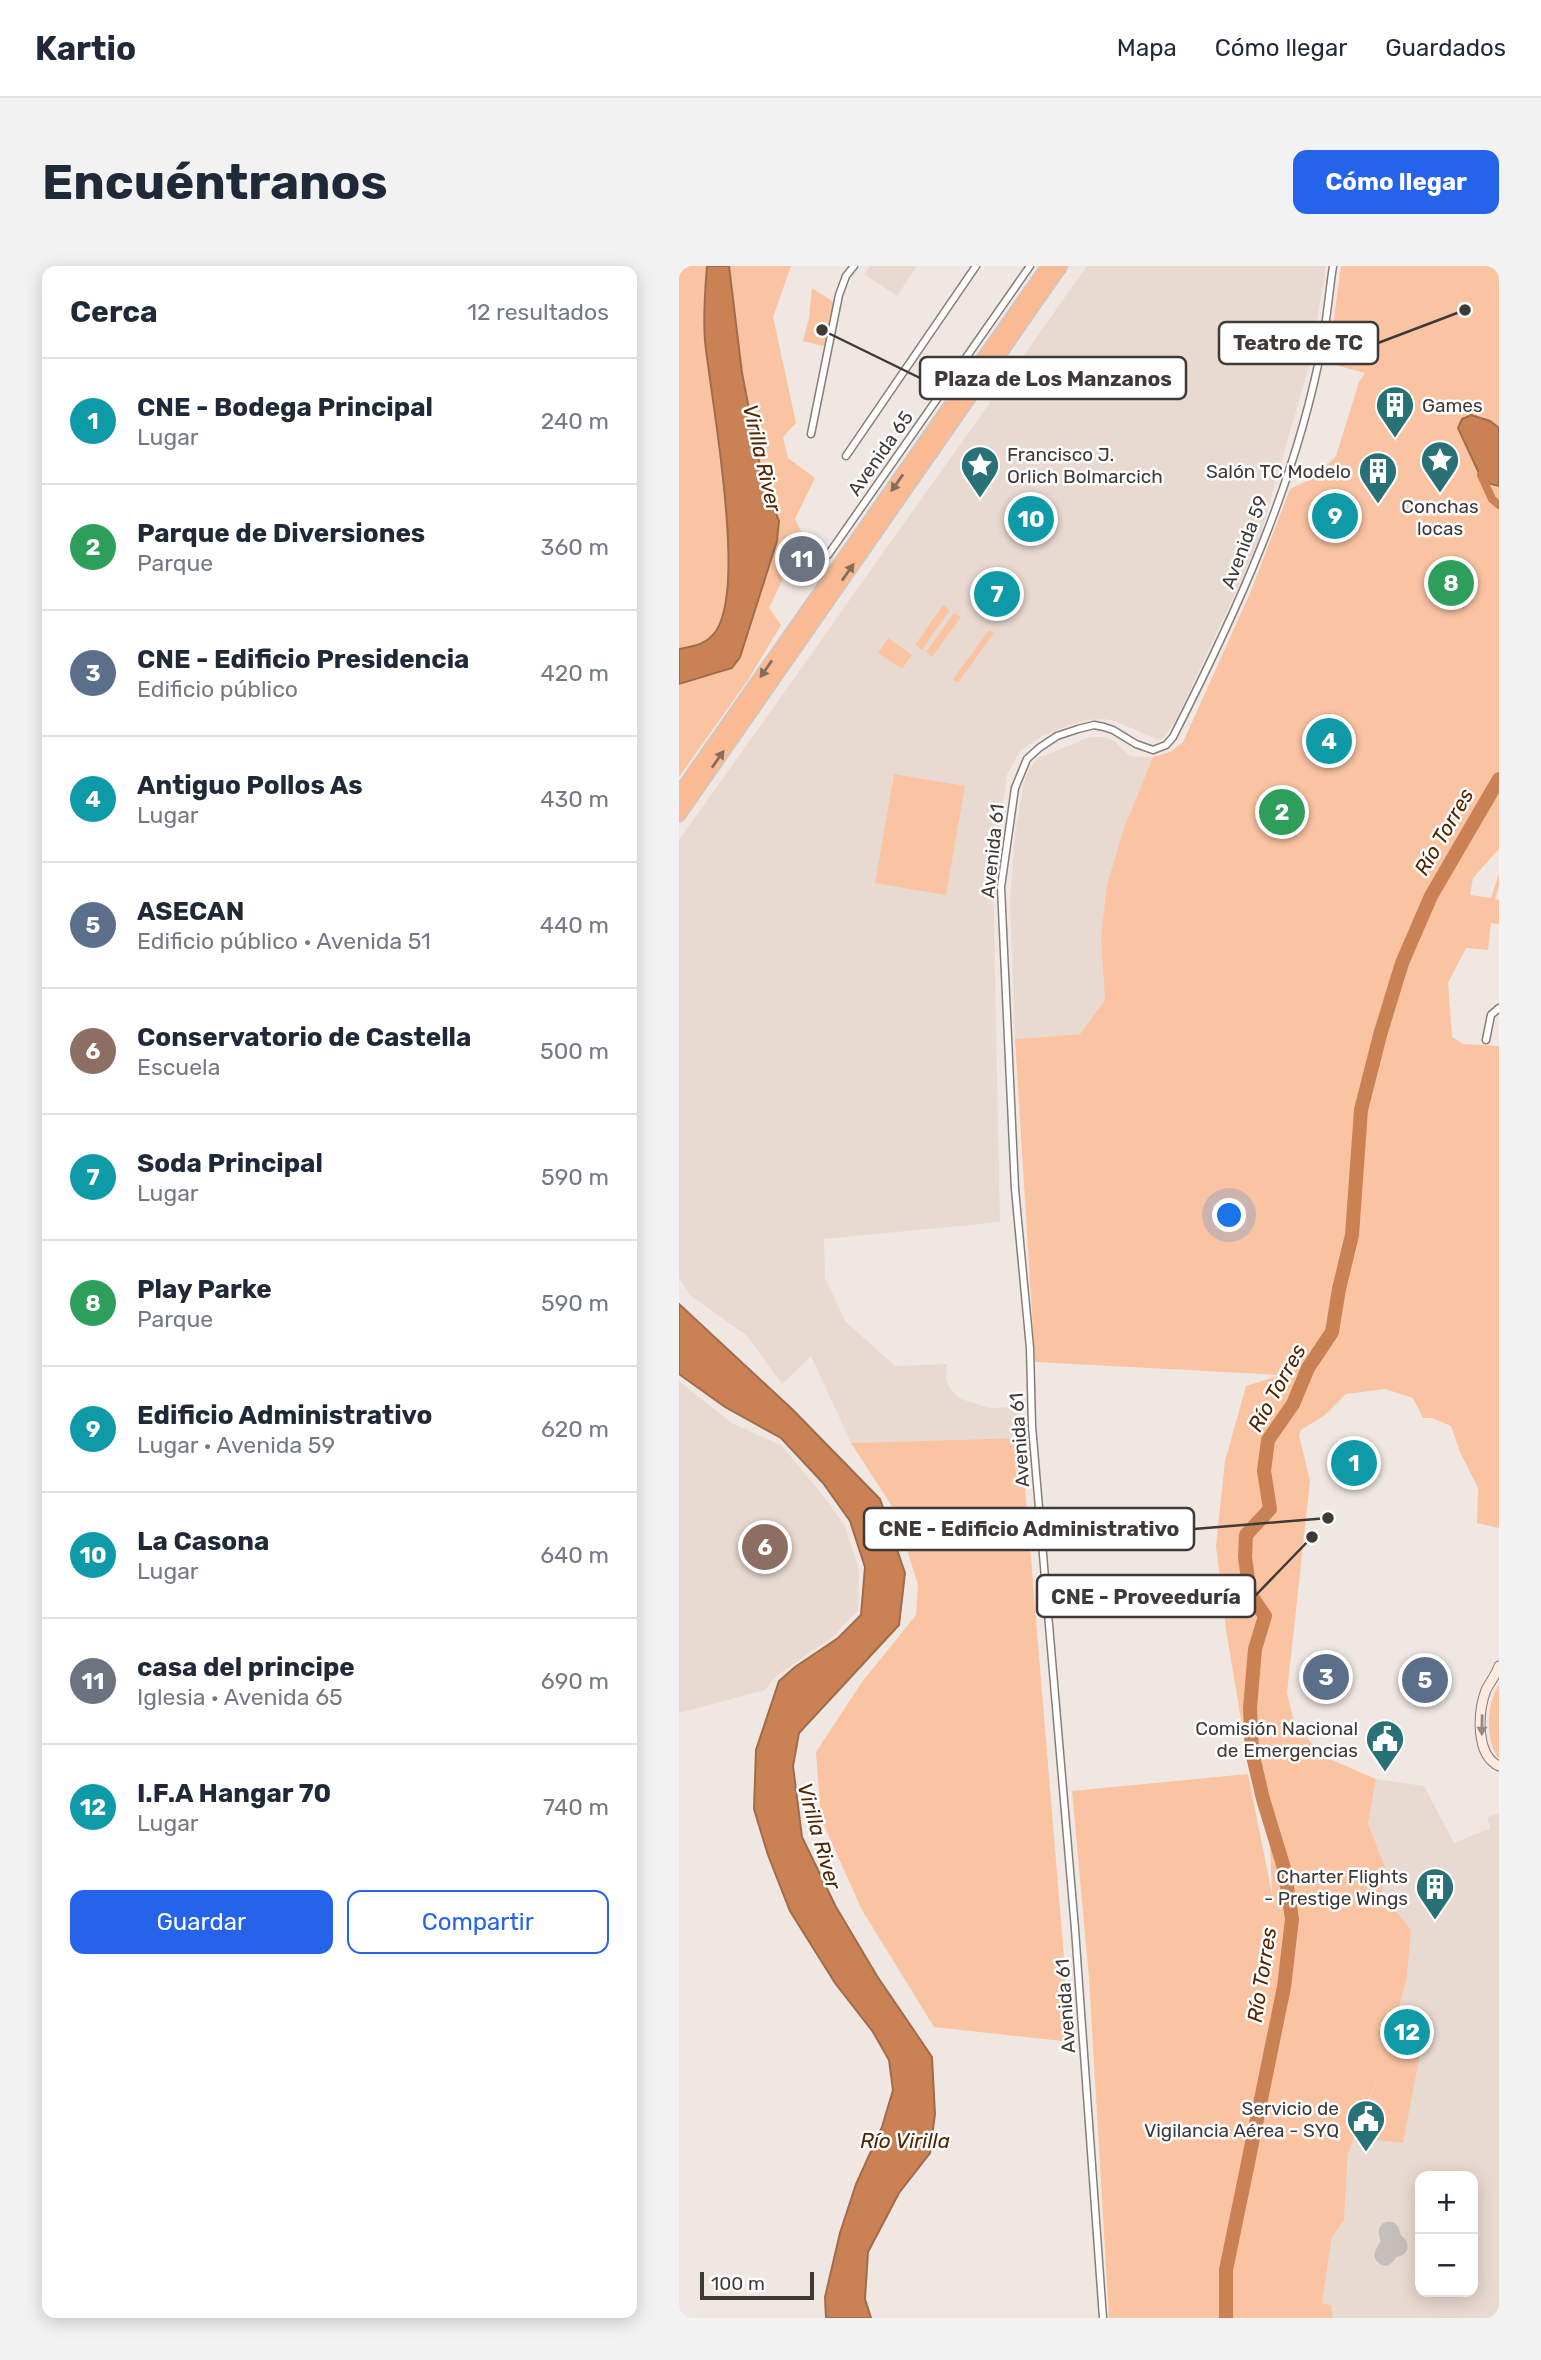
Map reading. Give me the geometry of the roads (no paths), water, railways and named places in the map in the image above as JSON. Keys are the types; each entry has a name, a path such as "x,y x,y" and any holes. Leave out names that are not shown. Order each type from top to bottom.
{"highway":[{"path":"679,794 1048,266"},
{"path":"679,815 1061,266"}],"main road":[{"path":"1498,1769 1485,1751 1481,1726 1486,1692 1497,1679 1499,1666"}],"street":[{"path":"811,433 839,295 846,276 854,266"},
{"path":"846,456 976,266"},
{"name":"Avenida 65","path":"828,555 1030,266"},
{"name":"Avenida 59","path":"1021,771 1027,759 1057,736 1094,724 1113,730 1136,744 1153,750 1166,745 1173,737 1211,663 1263,545 1311,394 1322,344 1333,266"},
{"name":"Avenida 61","path":"1021,771 1015,788 1001,887 1016,1189 1030,1348 1032,1426 1074,1916 1103,2318"},
{"path":"1486,1040 1491,1015 1499,1008"}],"water":[{"path":"707,266 729,266 742,373 763,481 779,521 777,541 740,657 732,668 679,684 679,649 704,642 716,631 725,608 728,575 724,491 705,341"},
{"path":"1471,415 1490,421 1499,428 1499,486 1483,482 1458,428 1462,419"},
{"name":"Río Virilla","path":"679,1304 793,1410 880,1499 905,1573 899,1625 799,1733 793,1766 802,1837 836,1907 877,1976 932,2057 935,2114 930,2153 899,2193 868,2252 865,2299 871,2318 826,2318 825,2297 840,2233 856,2184 882,2127 893,2090 889,2060 873,2032 835,1983 790,1911 768,1855 754,1809 756,1750 779,1681 838,1638 861,1615 865,1567 850,1521 823,1483 781,1438 725,1407 679,1374"}],"waterway":[{"path":"1481,475 1492,499 1499,505"},
{"name":"Río Torres","path":"1226,2318 1226,2270 1284,1987 1292,1919 1284,1868 1252,1752 1250,1708 1255,1649 1265,1616 1250,1594 1245,1557 1246,1535 1270,1509 1264,1471 1268,1440 1293,1404 1308,1368 1332,1332 1352,1235 1361,1110 1402,963 1431,896 1499,779"}],"place":[{"name":"Teatro de TC","path":"1465,310"},
{"name":"Plaza de Los Manzanos","path":"822,330"},
{"name":"Games","path":"1395,439"},
{"name":"Conchas locas","path":"1440,494"},
{"name":"Francisco J. Orlich Bolmarcich","path":"980,499"},
{"name":"Salón TC Modelo","path":"1378,505"},
{"name":"Edificio Administrativo","path":"1335,516"},
{"name":"La Casona","path":"1031,519"},
{"name":"casa del principe","path":"802,559"},
{"name":"Play Parke","path":"1451,583"},
{"name":"Soda Principal","path":"997,594"},
{"name":"Antiguo Pollos As","path":"1329,741"},
{"name":"Parque de Diversiones","path":"1282,812"},
{"name":"CNE - Bodega Principal","path":"1354,1463"},
{"name":"CNE - Edificio Administrativo","path":"1328,1518"},
{"name":"CNE - Proveeduría","path":"1312,1537"},
{"name":"Conservatorio de Castella","path":"765,1547"},
{"name":"CNE - Edificio Presidencia","path":"1326,1677"},
{"name":"ASECAN","path":"1425,1680"},
{"name":"Comisión Nacional de Emergencias","path":"1385,1773"},
{"name":"Charter Flights - Prestige Wings","path":"1435,1921"},
{"name":"I.F.A Hangar 70","path":"1407,2032"},
{"name":"Servicio de Vigilancia Aérea - SYQ","path":"1366,2153"}],"water label":[{"name":"Virilla River","path":"762,458"},
{"name":"Virilla River","path":"819,1836"}]}
